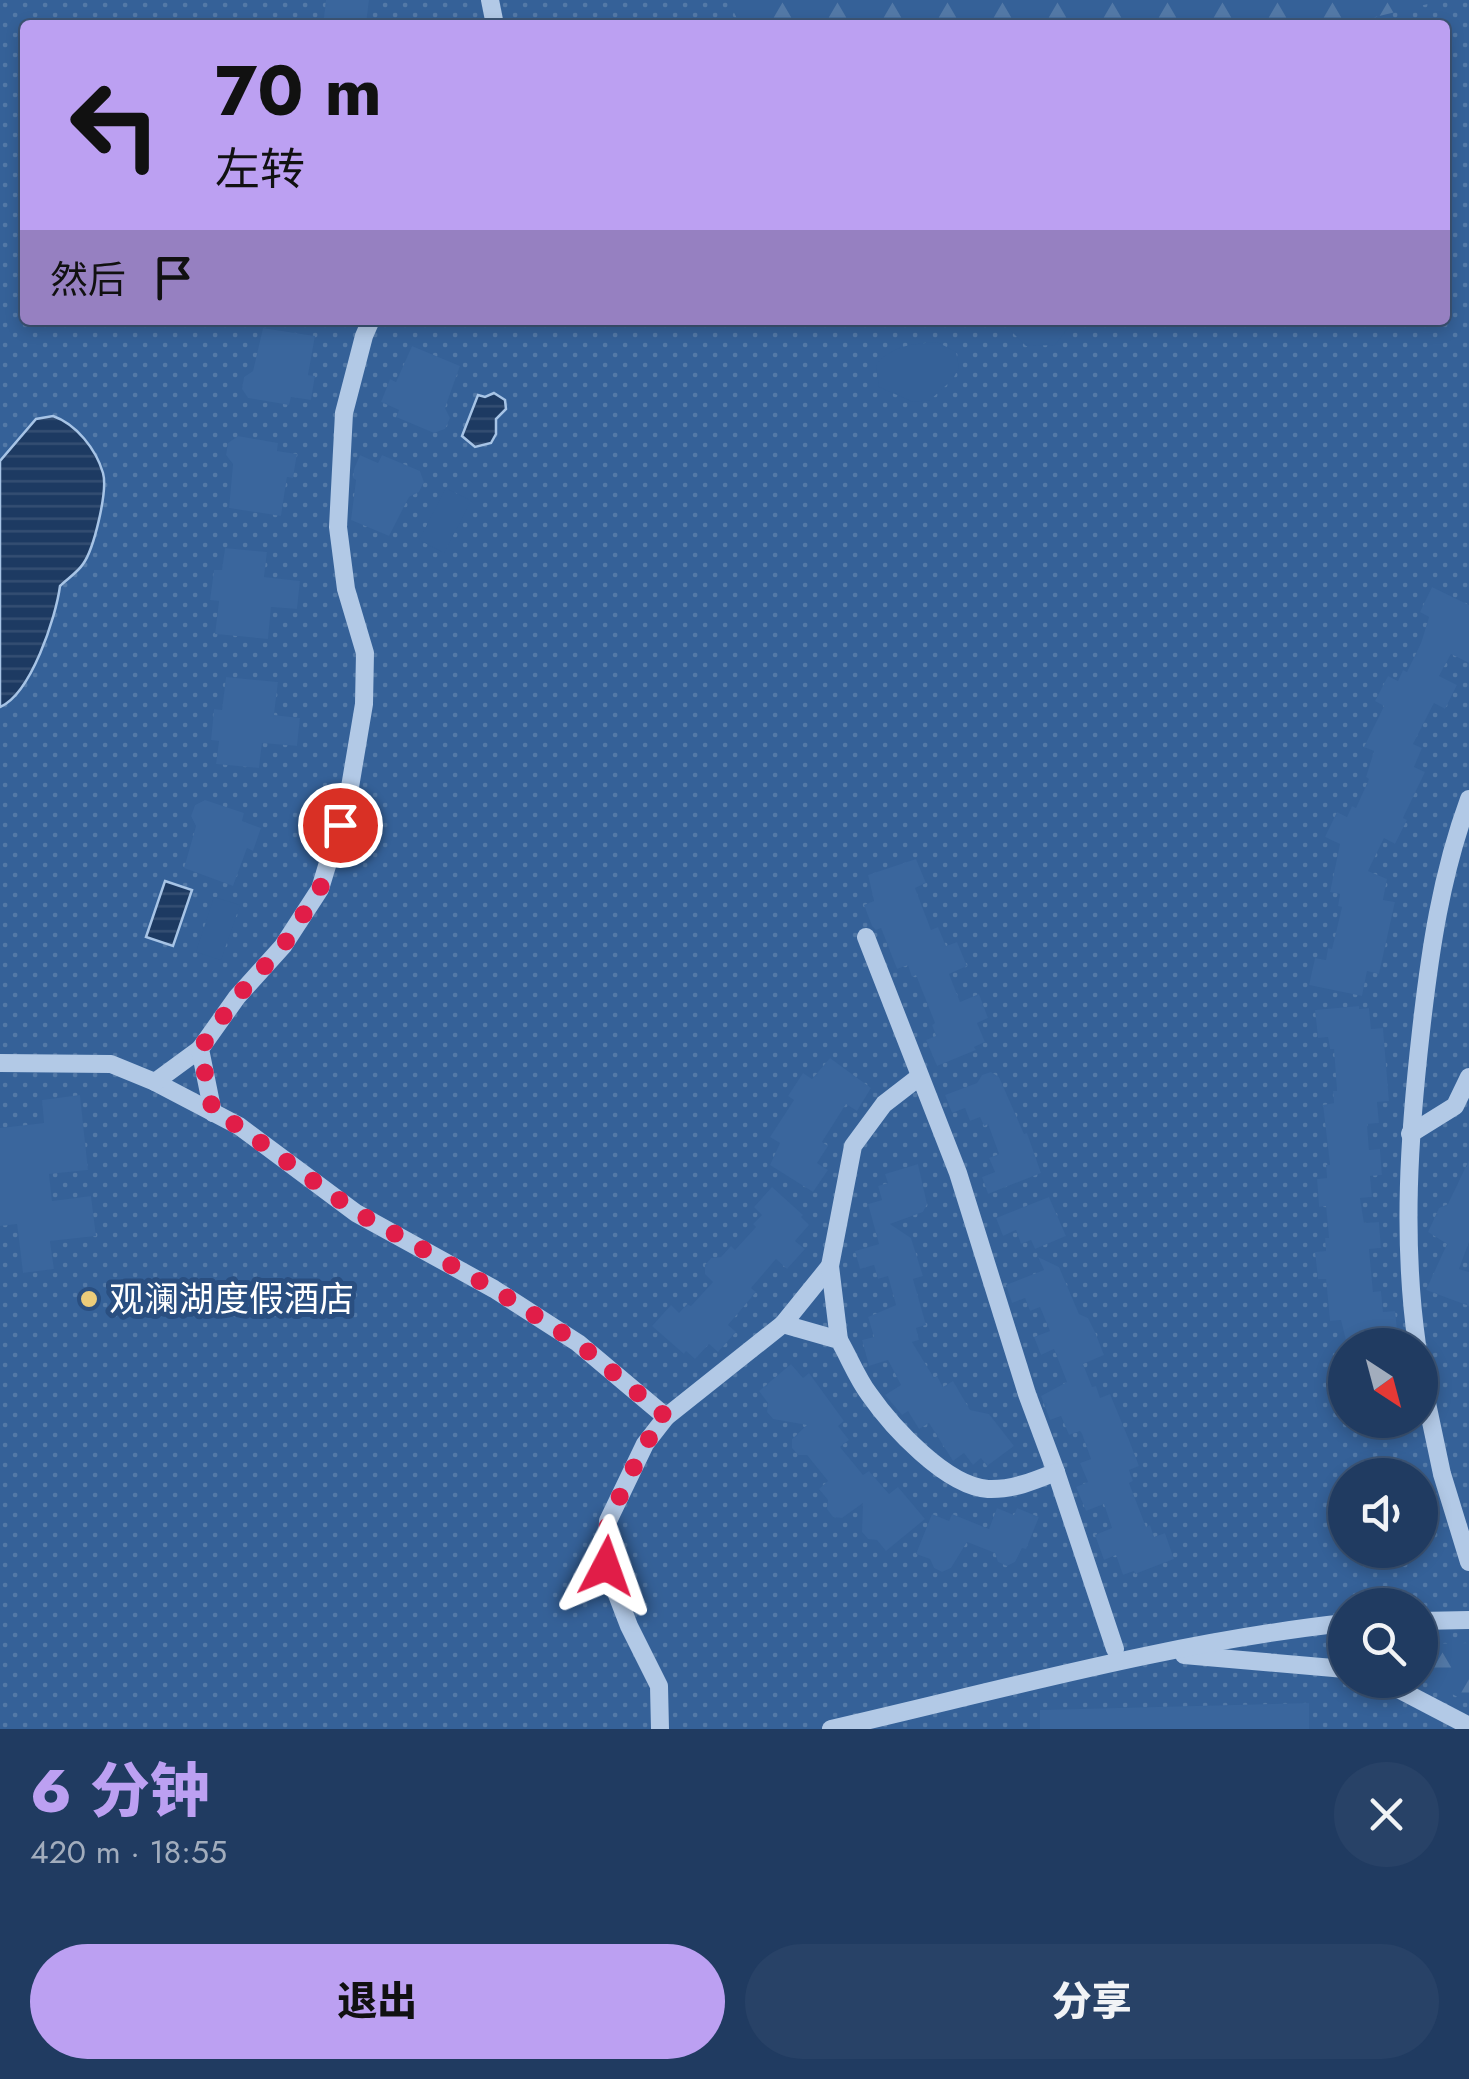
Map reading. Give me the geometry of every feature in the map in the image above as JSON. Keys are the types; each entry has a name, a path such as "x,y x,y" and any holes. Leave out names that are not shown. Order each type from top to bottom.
{"street":[{"path":"156,1082 200,1049 237,997 283,946 320,889 350,793 364,704 365,653 346,589 338,526 344,413 370,325"},
{"path":"1415,1328 1408,1238 1410,1134 1434,922 1446,866 1469,799"},
{"path":"866,937 958,1173 1026,1394 1115,1648"},
{"path":"200,1049 213,1112"},
{"path":"0,1063 111,1064 213,1112 356,1212 494,1289 578,1343 666,1417"},
{"path":"919,1077 884,1104 852,1146 830,1266 840,1340 868,1394 912,1444 952,1476 986,1489 1024,1485 1056,1472"},
{"path":"1410,1134 1455,1106 1469,1077"},
{"path":"660,1729 659,1686 629,1626 606,1566 608,1521 645,1444 666,1417 783,1324 830,1266"},
{"path":"783,1324 840,1340"},
{"path":"1434,1438 1469,1562"},
{"path":"1438,1621 1469,1620"},
{"path":"832,1729 1277,1630 1328,1625"},
{"path":"1164,1654 1328,1668"},
{"path":"1416,1698 1469,1726"}],"green space":[{"path":"0,0 1469,0 1469,1729 0,1729"},
{"path":"728,0 1444,0 1363,20 738,20"},
{"path":"1070,325 1055,345 1026,346 1007,327"},
{"path":"937,342 956,352 959,367 953,379 930,400 913,402 879,387 876,365 882,358 904,347"},
{"path":"446,488 471,501 444,553 419,540"},
{"path":"214,897 240,905 221,960 196,952"},
{"path":"1469,1643 1469,1703 1438,1687 1438,1644"}],"shaded area":[{"path":"494,393 505,400 506,409 496,419 496,434 491,443 475,447 462,436 478,395"},
{"path":"53,416 77,431 95,455 103,473 102,506 87,557 60,586 32,671 22,687 0,707 0,461 36,419"},
{"path":"165,881 192,890 173,946 146,937"}],"building":[{"path":"326,0 369,0 367,20 324,20"},
{"path":"263,328 315,336 308,375 315,376 311,400 291,397 289,405 248,398 242,389 244,377 253,371"},
{"path":"412,346 460,366 445,408 450,418 445,429 434,433 396,417 399,410 381,402 390,379 396,382"},
{"path":"238,436 278,443 277,451 297,454 293,478 287,477 281,516 229,508 233,464 226,455 228,443"},
{"path":"360,455 378,463 382,455 420,471 424,482 419,492 409,497 389,536 351,520 354,469"},
{"path":"225,548 267,552 264,577 300,581 297,609 271,607 268,639 215,634 219,601 210,600 214,570 222,570"},
{"path":"1432,587 1469,605 1469,663 1451,654 1439,676 1457,685 1445,709 1434,703 1413,744 1422,748 1414,767 1425,772 1395,844 1384,838 1368,871 1387,879 1383,900 1395,902 1379,974 1367,971 1362,996 1309,985 1315,958 1326,960 1328,948 1332,949 1342,907 1338,906 1340,894 1330,892 1340,844 1325,837 1337,812 1347,817 1352,806 1356,808 1369,779 1366,777 1374,751 1364,747 1384,706 1375,701 1388,676 1398,681 1403,670 1407,672 1429,617 1420,612"},
{"path":"226,677 278,682 274,715 300,718 297,746 262,743 259,768 216,764 219,741 211,740 214,709 222,710"},
{"path":"205,800 244,813 242,821 261,828 253,851 247,848 233,886 184,868 196,826 191,816 195,805"},
{"path":"916,859 926,883 915,888 931,930 938,927 946,946 957,942 967,966 949,974 960,1002 979,994 988,1018 977,1023 985,1042 974,1047 976,1050 937,1066 926,1040 936,1036 932,1025 935,1023 916,975 912,977 908,965 897,969 881,928 876,930 872,926 864,905 874,901 868,875"},
{"path":"1369,1008 1371,1029 1383,1028 1389,1101 1377,1102 1379,1123 1367,1124 1369,1150 1380,1149 1382,1175 1370,1176 1372,1197 1360,1198 1364,1223 1379,1222 1381,1248 1369,1249 1373,1292 1381,1291 1383,1312 1395,1311 1397,1328 1343,1328 1341,1320 1330,1321 1326,1279 1318,1279 1315,1252 1326,1251 1325,1238 1329,1238 1326,1206 1319,1207 1317,1179 1327,1178 1326,1165 1330,1165 1323,1105 1334,1103 1333,1091 1337,1091 1334,1049 1330,1049 1328,1037 1318,1038 1315,1010"},
{"path":"830,1058 871,1088 857,1111 846,1104 822,1142 828,1146 817,1163 828,1170 813,1192 770,1165 780,1143 770,1137 794,1100 788,1096 803,1073 812,1079"},
{"path":"991,1072 999,1077 1024,1134 1027,1133 1041,1173 988,1194 982,1177 995,1172 989,1158 999,1154 988,1124 984,1126 980,1117 970,1121 965,1108 952,1113 945,1095 977,1083 982,1075"},
{"path":"80,1095 88,1170 49,1174 52,1201 91,1196 96,1236 50,1241 54,1269 23,1273 17,1224 0,1226 0,1128 44,1123 42,1100"},
{"path":"1469,1160 1469,1242 1459,1269 1469,1272 1469,1306 1426,1290 1447,1244 1428,1232 1439,1208 1448,1204"},
{"path":"918,1164 927,1204 923,1212 890,1224 911,1238 923,1276 913,1279 926,1325 916,1328 919,1340 912,1342 934,1378 937,1376 943,1387 953,1381 970,1410 989,1414 1014,1446 987,1466 981,1458 973,1465 964,1453 953,1461 929,1423 919,1429 908,1411 902,1415 885,1395 901,1385 888,1360 869,1366 862,1340 874,1337 868,1317 896,1305 888,1276 878,1279 874,1265 860,1269 855,1251 879,1244 868,1204 882,1200 878,1186 888,1183 885,1174"},
{"path":"772,1187 809,1225 795,1241 805,1249 787,1269 776,1259 751,1288 756,1292 728,1325 736,1332 718,1352 709,1344 695,1359 686,1351 684,1354 652,1326 671,1305 679,1313 687,1304 691,1306 713,1282 705,1274 705,1265 731,1246 735,1250 756,1227 753,1224 762,1215 754,1207"},
{"path":"1049,1197 1066,1236 1035,1249 1031,1240 1021,1244 1016,1230 1003,1236 996,1218"},
{"path":"1038,1257 1059,1267 1079,1314 1088,1318 1095,1332 1104,1355 1083,1364 1100,1398 1110,1394 1129,1440 1139,1466 1129,1470 1133,1481 1129,1483 1146,1527 1150,1525 1154,1537 1165,1533 1174,1559 1135,1574 1134,1571 1123,1575 1116,1555 1104,1560 1095,1535 1112,1528 1104,1504 1086,1511 1076,1487 1088,1482 1080,1463 1091,1459 1082,1434 1080,1431 1069,1435 1061,1416 1050,1420 1041,1396 1067,1382 1054,1349 1041,1355 1034,1337 1050,1331 1040,1307 1030,1311 1025,1298 1012,1303 1006,1285 1044,1270"},
{"path":"791,1364 803,1378 809,1373 844,1421 838,1426 849,1440 840,1447 863,1475 869,1471 889,1494 898,1487 925,1519 886,1551 877,1540 868,1539 862,1532 863,1503 842,1518 833,1517 827,1509 828,1500 819,1489 828,1481 807,1455 798,1455 792,1448 792,1439 807,1425 773,1419 767,1412 768,1403 759,1391"},
{"path":"997,1508 1014,1515 1017,1508 1039,1517 1026,1549 1022,1548 1015,1562 1007,1566 998,1562 995,1553 967,1542 951,1568 942,1572 934,1568 930,1559 916,1554 932,1514 949,1521 952,1514 989,1529"},
{"path":"1309,1703 1309,1729 1040,1729 1040,1710"}],"place":[{"name":"观澜湖度假酒店","path":"89,1299"}],"route":[{"path":"340,825 320,889 283,946 237,997 200,1049 213,1112 356,1212 494,1289 578,1343 666,1417 645,1444 608,1521 606,1566"}]}
